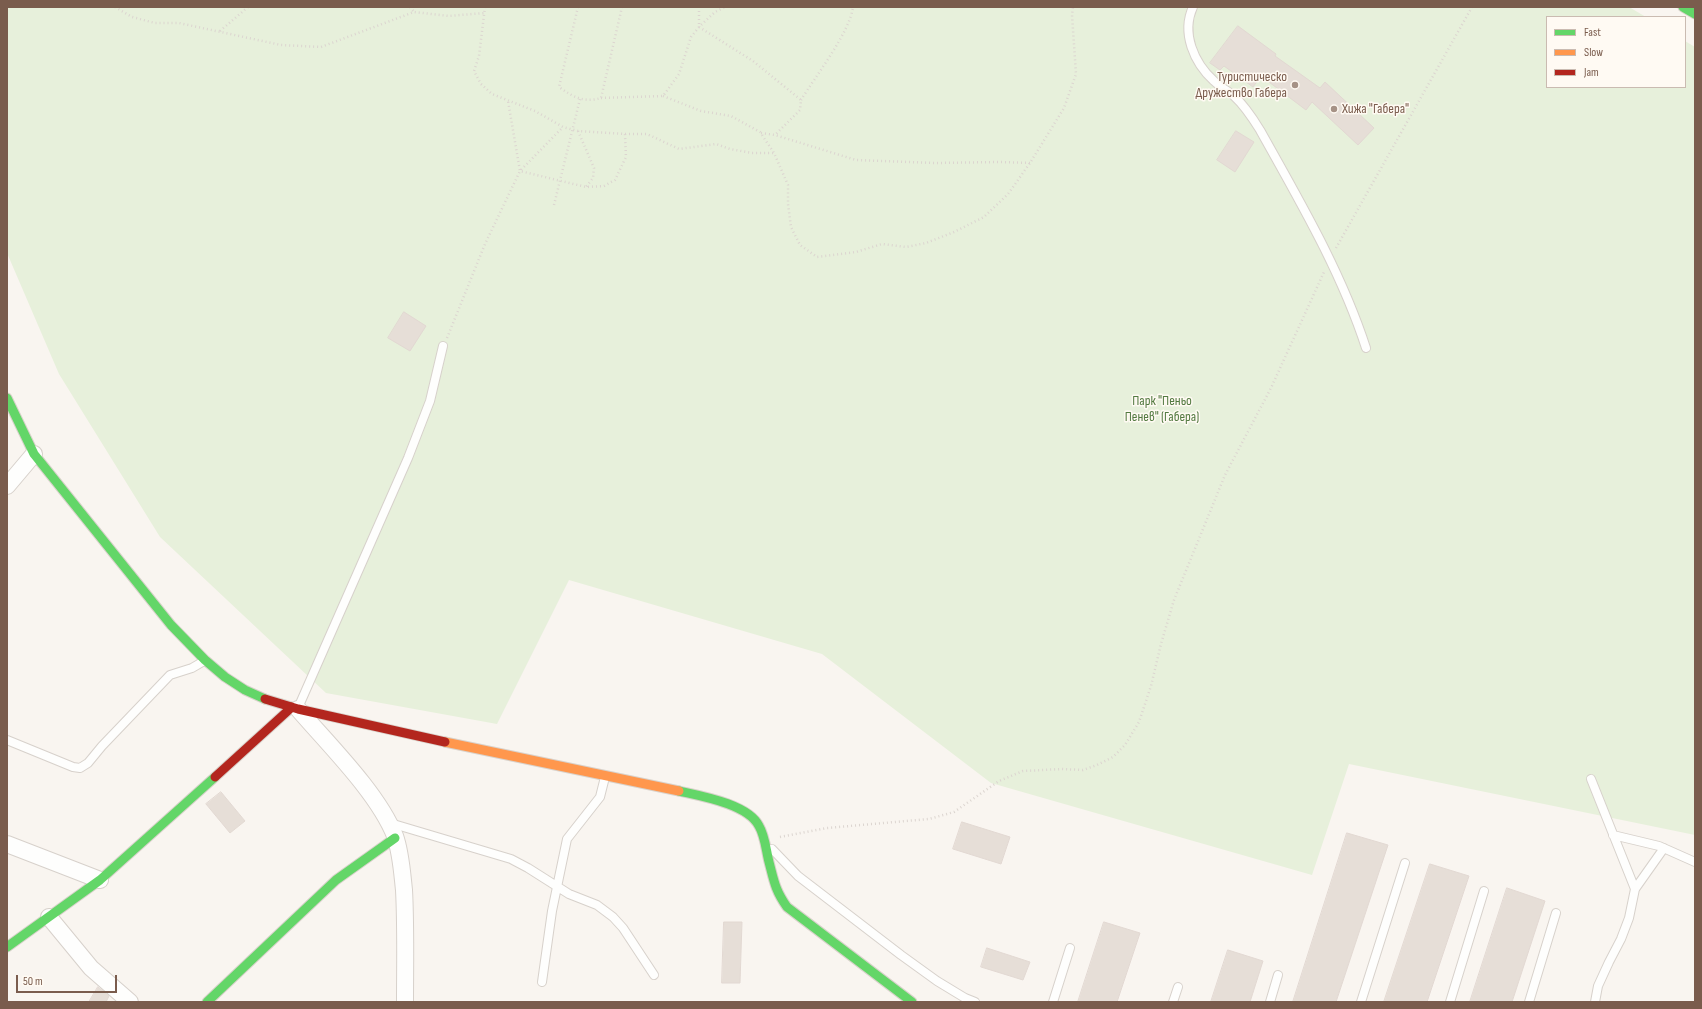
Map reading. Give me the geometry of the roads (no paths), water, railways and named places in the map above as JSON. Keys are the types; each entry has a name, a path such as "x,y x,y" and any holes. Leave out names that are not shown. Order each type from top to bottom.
{"street":[{"path":"1683,7 1695,14"},
{"path":"7,398 34,454 148,598 205,660 245,690 266,700 387,730 657,786 702,796 735,807 749,815 759,825 777,892 786,907 843,951 896,996 912,1002"},
{"path":"7,486 34,454"},
{"path":"295,708 351,771 373,799 389,823 395,838 402,869 405,907 405,1002"},
{"path":"7,947 100,880 295,708"},
{"path":"207,1002 336,880 395,838"},
{"path":"7,844 100,880"},
{"path":"49,917 91,968 130,1002"}],"lane":[{"path":"1193,7 1190,14 1188,32 1192,49 1202,68 1215,82 1234,96 1249,112 1329,260 1355,314 1366,348"},
{"path":"295,708 408,458 430,401 443,346"},
{"path":"7,740 67,765 80,768 88,763 170,675 192,668 205,660"},
{"path":"542,982 552,911 558,888 566,839 600,797 606,776"},
{"path":"1591,779 1635,888"},
{"path":"389,823 511,859 569,894 597,905 613,917 654,974"},
{"path":"1613,835 1664,848 1695,862"},
{"path":"764,840 798,876 901,956 937,982 975,1002"},
{"path":"1595,1002 1598,986 1608,962 1621,939 1629,918 1635,888 1664,848"},
{"path":"1361,1002 1405,863"},
{"path":"1450,1002 1484,891"},
{"path":"1529,1002 1556,913"},
{"path":"1053,1002 1070,948"},
{"path":"1270,1002 1278,975"},
{"path":"1173,1002 1178,987"}],"place":[{"name":"Туристическо Дружество Габера","path":"1295,85"},
{"name":"Хижа \"Габера\"","path":"1334,109"}],"park label":[{"name":"Парк \"Пеньо Пенев\" (Габера)","path":"1162,410"}]}
